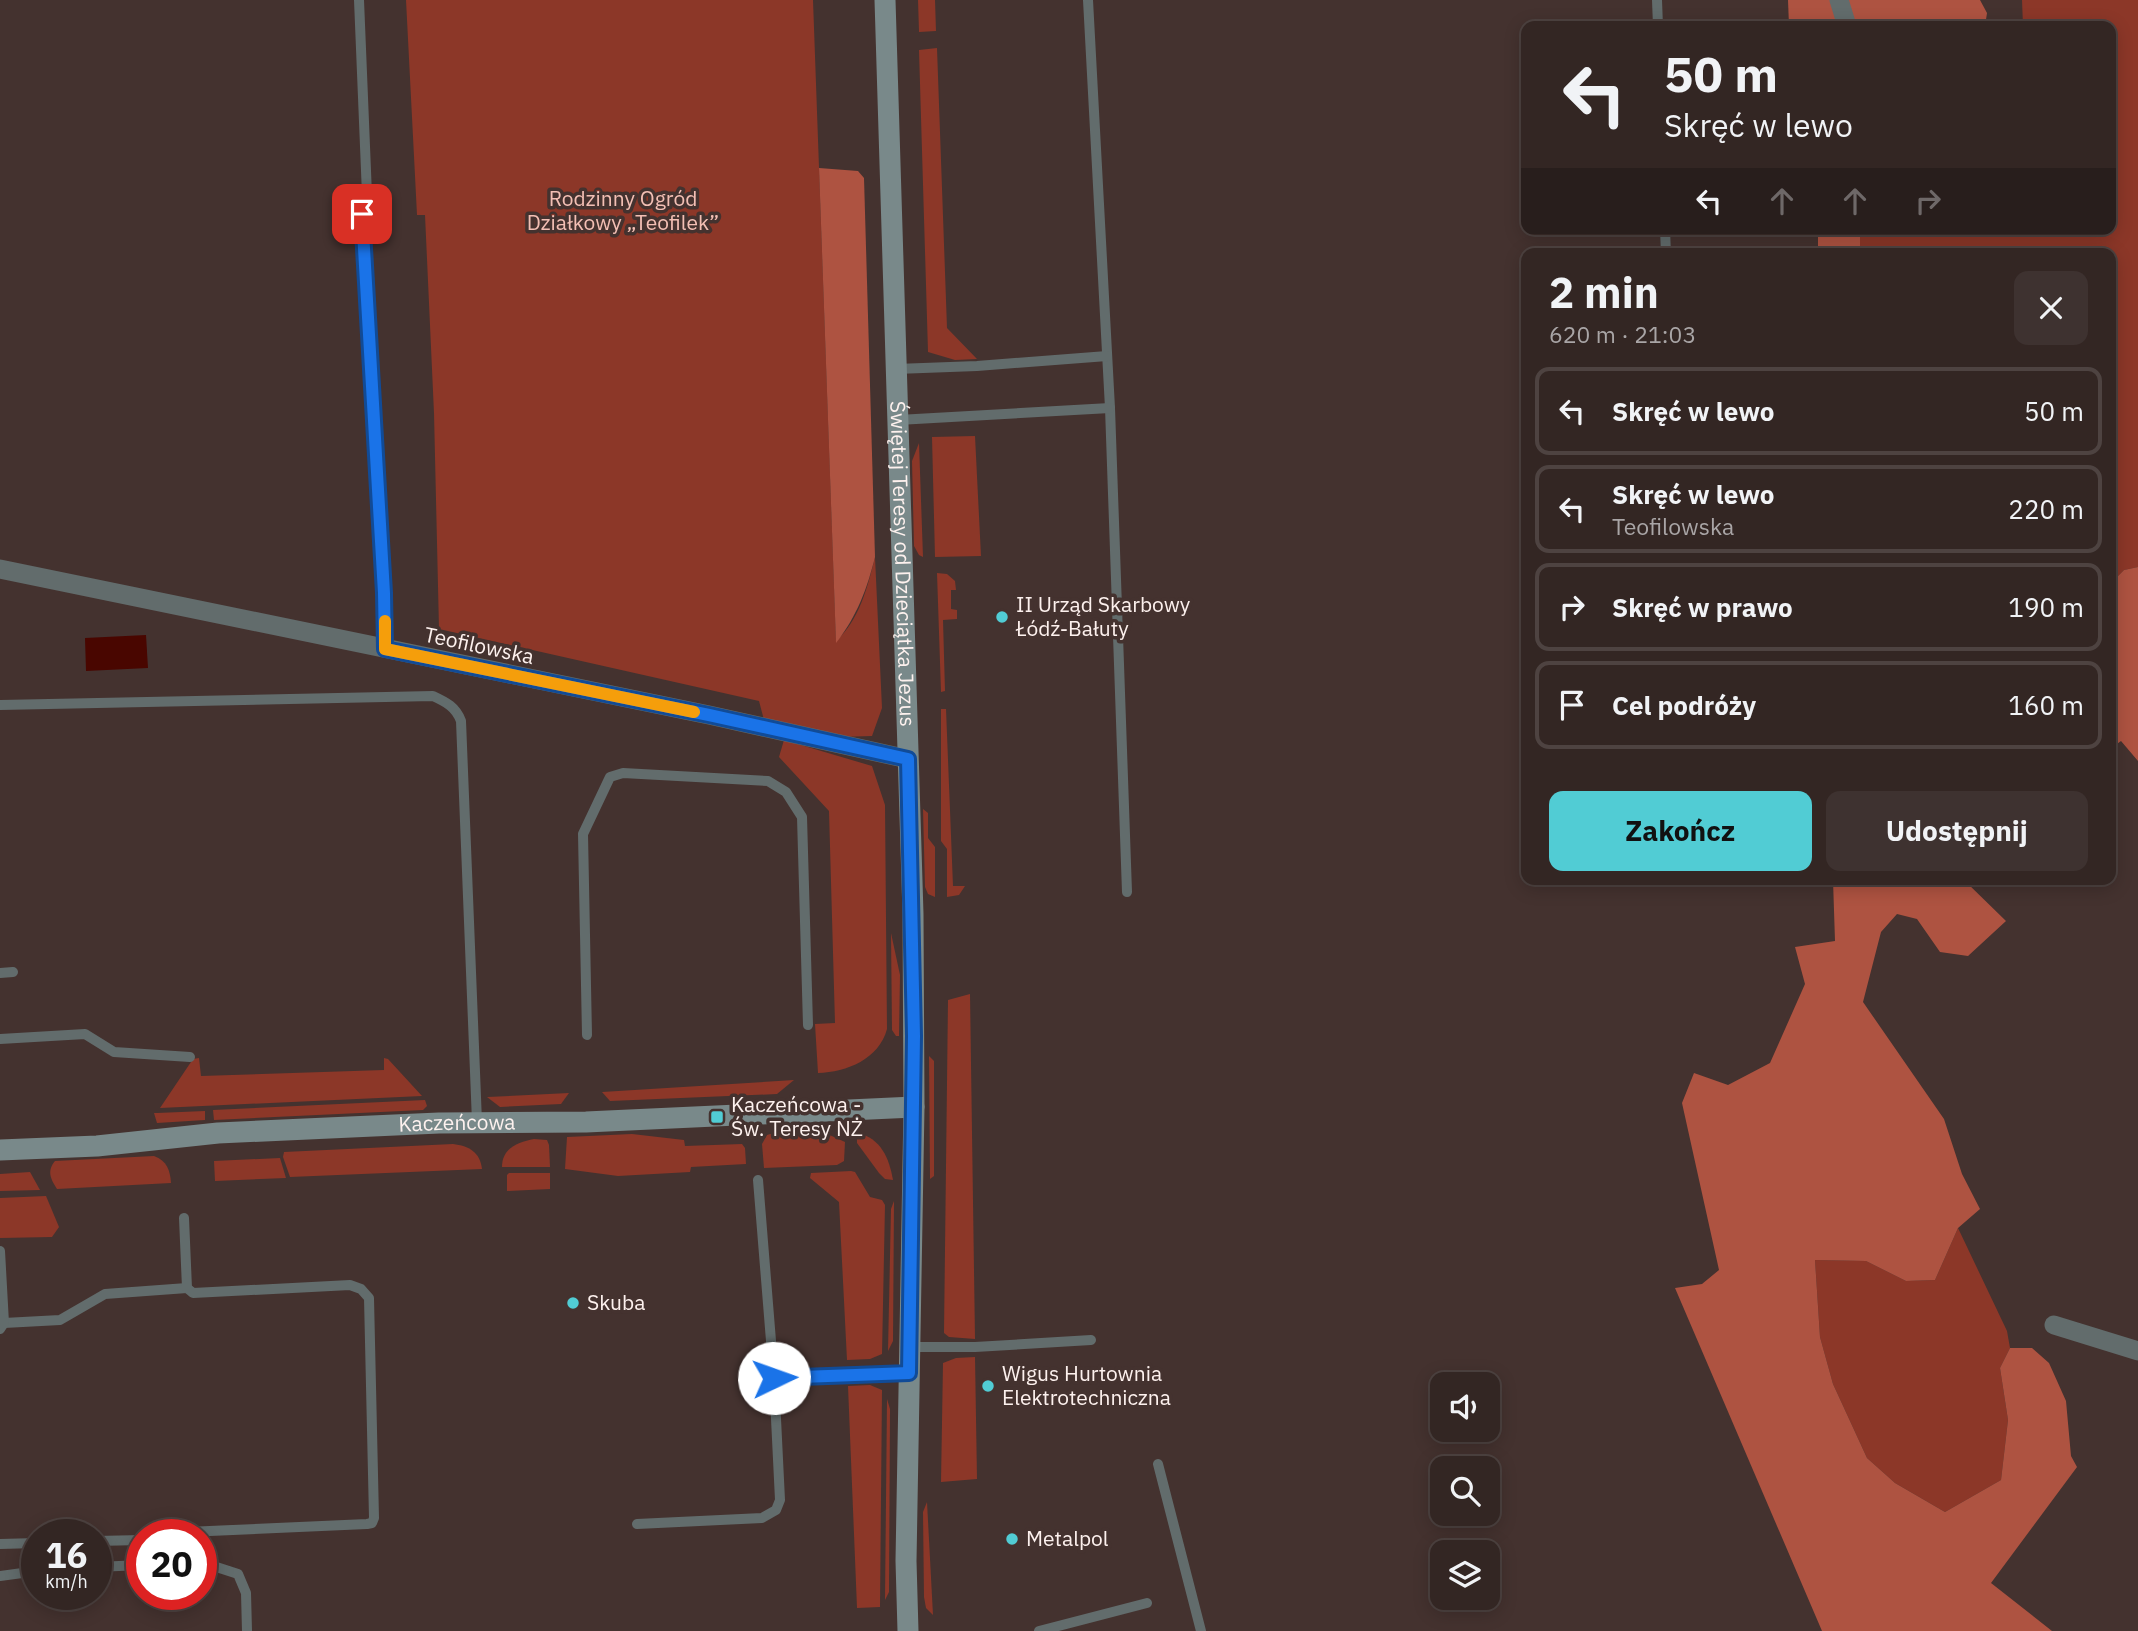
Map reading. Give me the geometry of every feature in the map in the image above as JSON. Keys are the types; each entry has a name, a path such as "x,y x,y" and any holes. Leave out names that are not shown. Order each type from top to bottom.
{"street":[{"name":"Świętej Teresy od Dzieciątka Jezus","path":"885,0 913,914 914,1107 906,1549 908,1631"},
{"path":"1839,0 1845,21"},
{"name":"Teofilowska","path":"0,569 908,759"},
{"name":"Kaczeńcowa","path":"0,1150 97,1146 218,1133 477,1122 704,1118 914,1107"},
{"path":"2054,1325 2138,1350"}],"lane":[{"path":"359,0 367,195 361,209 385,649"},
{"path":"1088,0 1110,408 1127,892"},
{"path":"1657,0 1658,21"},
{"path":"897,369 1107,356"},
{"path":"898,419 1110,408"},
{"path":"0,705 433,696 458,712 461,721 477,1122"},
{"path":"587,1035 583,834 610,777 623,773 768,781 786,792 802,817 808,1025"},
{"path":"0,973 13,972"},
{"path":"0,1039 85,1034 114,1052 190,1057"},
{"path":"637,1524 762,1518 775,1510 780,1500 774,1378 758,1180"},
{"path":"184,1218 187,1288"},
{"path":"0,1251 2,1326 60,1320 105,1294 187,1288 193,1293 349,1286 360,1289 369,1298 372,1523 217,1531"},
{"path":"909,1347 975,1348 1091,1340"},
{"path":"774,1378 909,1373"},
{"path":"1158,1464 1201,1631"},
{"path":"0,1544 21,1543"},
{"path":"217,1567 238,1574 246,1593 247,1631"},
{"path":"0,1576 21,1573"},
{"path":"1039,1631 1147,1602"}],"green space":[{"name":"Rodzinny Ogród Działkowy „Teofilek”","path":"406,0 813,0 836,641 857,613 875,557 882,708 872,736 840,737 764,720 759,701 439,629 434,413 425,215 417,215"},
{"path":"918,0 935,0 936,31 919,32"},
{"path":"2022,0 2138,0 2138,567 2124,570 2116,578 2116,248 1860,248 1860,235 2116,235 2116,21 2023,21"},
{"path":"937,48 947,328 977,359 955,360 928,352 919,50"},
{"path":"975,436 981,556 935,557 932,437"},
{"path":"919,443 923,557 914,546 912,461"},
{"path":"937,573 947,574 955,581 956,590 951,590 951,609 957,610 957,619 943,620 945,691 941,692"},
{"path":"941,709 946,709 953,886 965,886 959,895 947,897 947,849 941,841"},
{"path":"784,740 872,766 885,805 887,1029 877,1048 869,1056 850,1067 829,1072 818,1073 815,1024 835,1023 829,811 779,757"},
{"path":"923,809 928,813 928,838 935,847 935,897 928,894 925,887"},
{"path":"891,933 900,975 899,1036 892,1030"},
{"path":"970,994 975,1339 949,1337 944,1333 948,1000"},
{"path":"929,1056 934,1061 934,1176 930,1179"},
{"path":"199,1058 201,1076 384,1070 384,1058 388,1059 422,1096 160,1108 193,1059"},
{"path":"794,1080 777,1094 610,1101 602,1092"},
{"path":"569,1093 561,1104 500,1107 487,1097"},
{"path":"425,1100 427,1106 423,1110 214,1120 213,1110"},
{"path":"205,1111 205,1120 157,1123 154,1113 157,1113"},
{"path":"812,1127 845,1142 844,1161 837,1165 764,1168 762,1144 767,1135 787,1129"},
{"path":"857,1133 878,1144 889,1164 893,1180 885,1179 879,1173 857,1143"},
{"path":"632,1134 684,1140 685,1146 742,1144 745,1148 746,1164 691,1167 690,1172 618,1176 565,1169 567,1137"},
{"path":"534,1139 547,1140 550,1167 502,1167 508,1151 517,1144"},
{"path":"453,1144 473,1151 479,1158 482,1169 290,1177 283,1157 284,1152"},
{"path":"154,1156 167,1166 171,1183 57,1189 50,1175 55,1161"},
{"path":"280,1158 286,1178 215,1181 214,1161"},
{"path":"30,1172 40,1190 0,1191 0,1174"},
{"path":"855,1172 870,1197 882,1200 885,1205 882,1354 870,1359 847,1360 839,1202 810,1178 811,1173"},
{"path":"509,1173 550,1173 550,1189 507,1191"},
{"path":"46,1196 59,1227 52,1237 0,1238 0,1198"},
{"path":"894,1201 893,1341 888,1351 891,1209"},
{"path":"1958,1228 2007,1331 2010,1348 2000,1368 2008,1420 2001,1480 1945,1512 1895,1483 1867,1458 1833,1384 1820,1337 1815,1260 1866,1261 1906,1281 1935,1280"},
{"path":"975,1357 977,1479 941,1482 943,1363 956,1358"},
{"path":"870,1385 882,1390 880,1607 857,1608 848,1386"},
{"path":"887,1399 890,1409 889,1592 885,1600"},
{"path":"927,1502 933,1615 926,1608 924,1597 923,1512"}],"shaded area":[{"path":"1788,0 1980,0 1987,13 1986,21 1789,21"},
{"path":"819,168 858,171 864,178 875,557 860,602 836,643"},
{"path":"1818,235 1860,235 1860,248 1818,248"},
{"path":"2138,567 2138,761 2121,741 2116,745 2116,578 2124,570"},
{"path":"146,635 148,668 86,671 85,638"},
{"path":"1833,885 1969,885 2006,921 1968,956 1940,952 1917,919 1897,914 1881,932 1863,1002 1944,1119 1962,1174 1980,1209 1958,1228 1935,1280 1906,1281 1866,1261 1815,1260 1820,1337 1833,1384 1867,1458 1895,1483 1945,1512 2001,1480 2008,1420 2000,1368 2010,1348 2032,1348 2049,1363 2066,1401 2071,1456 2077,1467 1991,1583 2052,1631 1822,1631 1675,1288 1702,1284 1719,1270 1682,1103 1694,1073 1728,1085 1770,1063 1805,984 1795,947 1835,941"}],"slow traffic":[{"path":"385,621 385,649 694,712"}],"place":[{"name":"II Urząd Skarbowy Łódź-Bałuty","path":"1002,617"},
{"name":"Kaczeńcowa - Św. Teresy NŻ","path":"717,1117"},
{"name":"Skuba","path":"573,1303"},
{"name":"Wigus Hurtownia Elektrotechniczna","path":"988,1386"},
{"name":"Metalpol","path":"1012,1539"}],"route":[{"path":"362,214 385,649 908,759 914,1036 909,1373 774,1378"}]}
